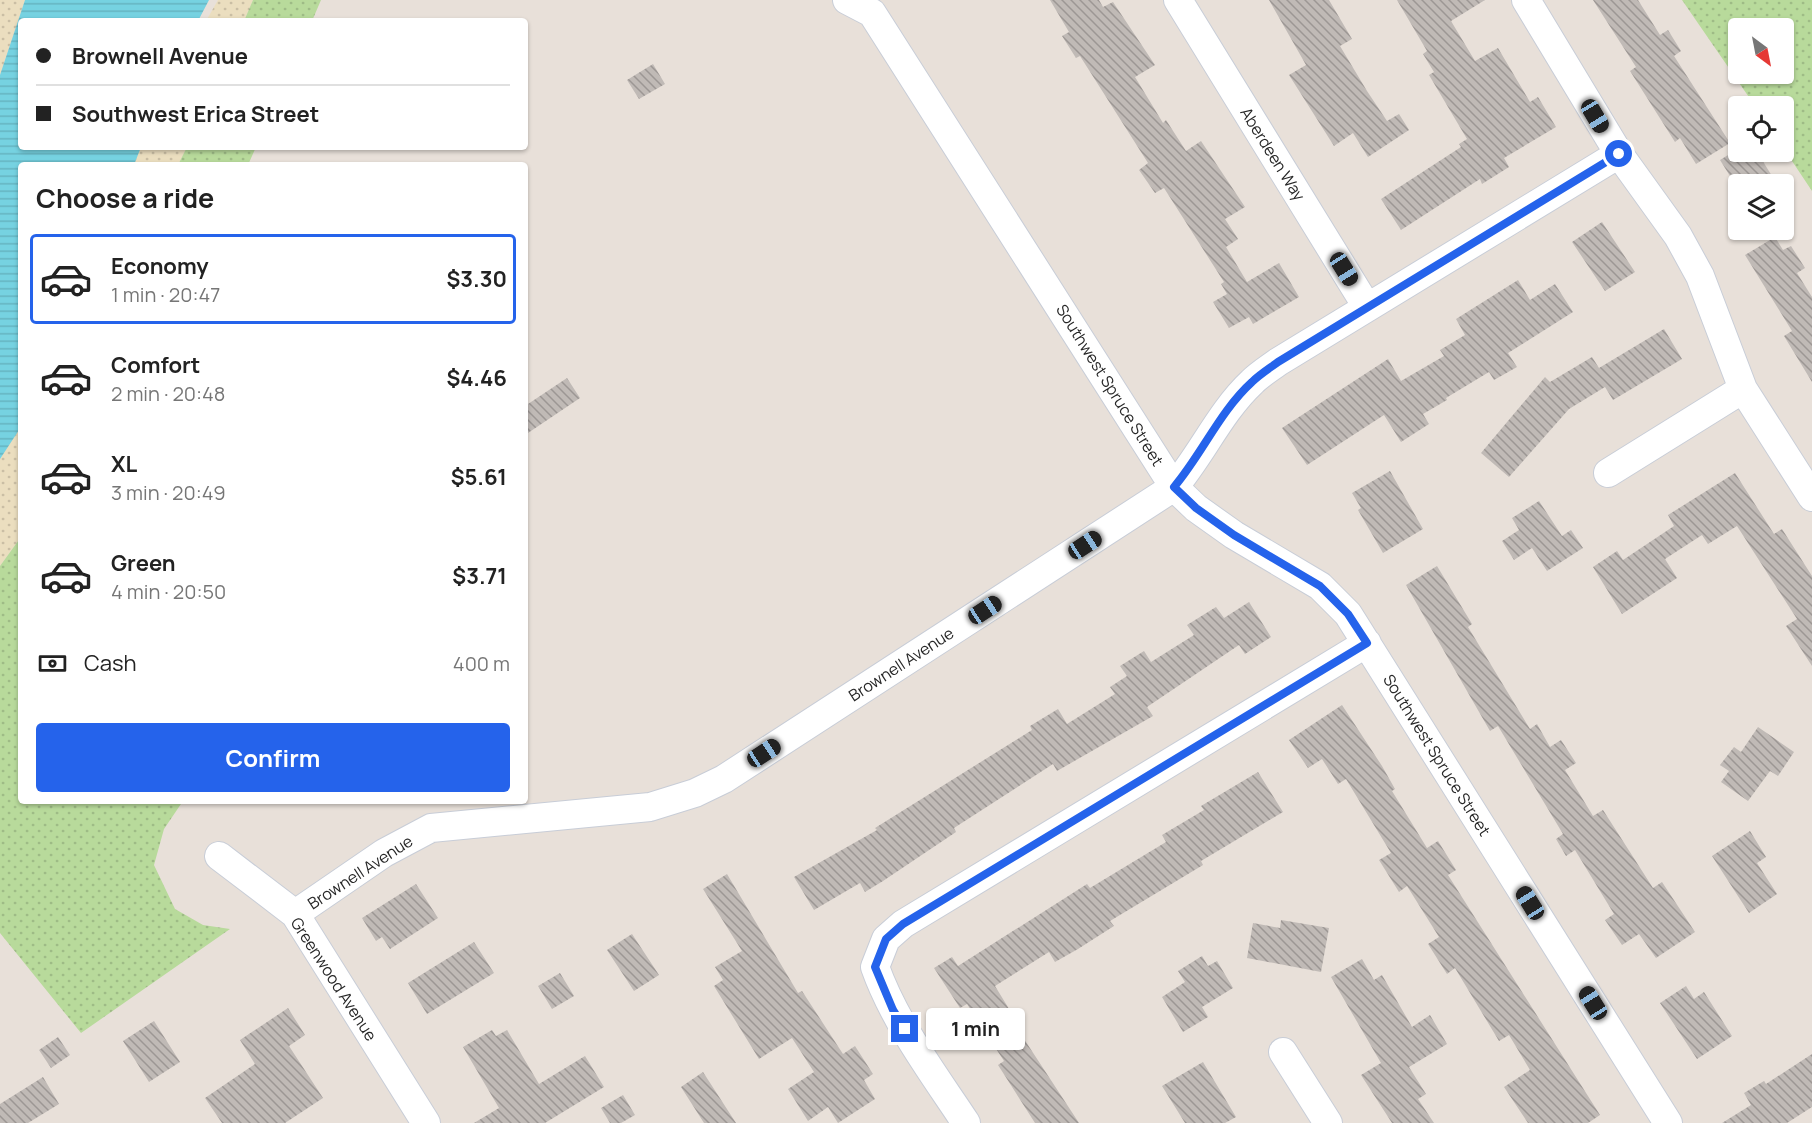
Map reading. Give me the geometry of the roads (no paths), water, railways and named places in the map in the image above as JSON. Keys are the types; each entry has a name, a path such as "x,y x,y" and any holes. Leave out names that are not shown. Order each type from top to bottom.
{"street":[{"name":"Southwest Spruce Street","path":"846,0 873,6 1174,487 1196,508 1234,535 1320,586 1348,614 1668,1123"},
{"name":"Aberdeen Way","path":"1178,0 1367,307"},
{"path":"1526,0 1619,154 1678,236 1700,276 1743,389 1812,497"},
{"name":"Brownell Avenue","path":"295,914 384,853 431,828 650,807 724,779 1174,487 1195,462 1228,410 1252,381 1367,307 1619,154"},
{"path":"1608,473 1743,389"},
{"path":"966,1123 893,1010 875,967 886,939 903,924 1367,643"},
{"name":"Greenwood Avenue","path":"219,856 295,914 414,1119"},
{"path":"1283,1052 1328,1123"}],"water":[{"path":"25,0 209,0 200,18 19,18"},
{"path":"18,21 18,150 140,150 135,162 18,162 18,432 0,459 0,75"}]}
